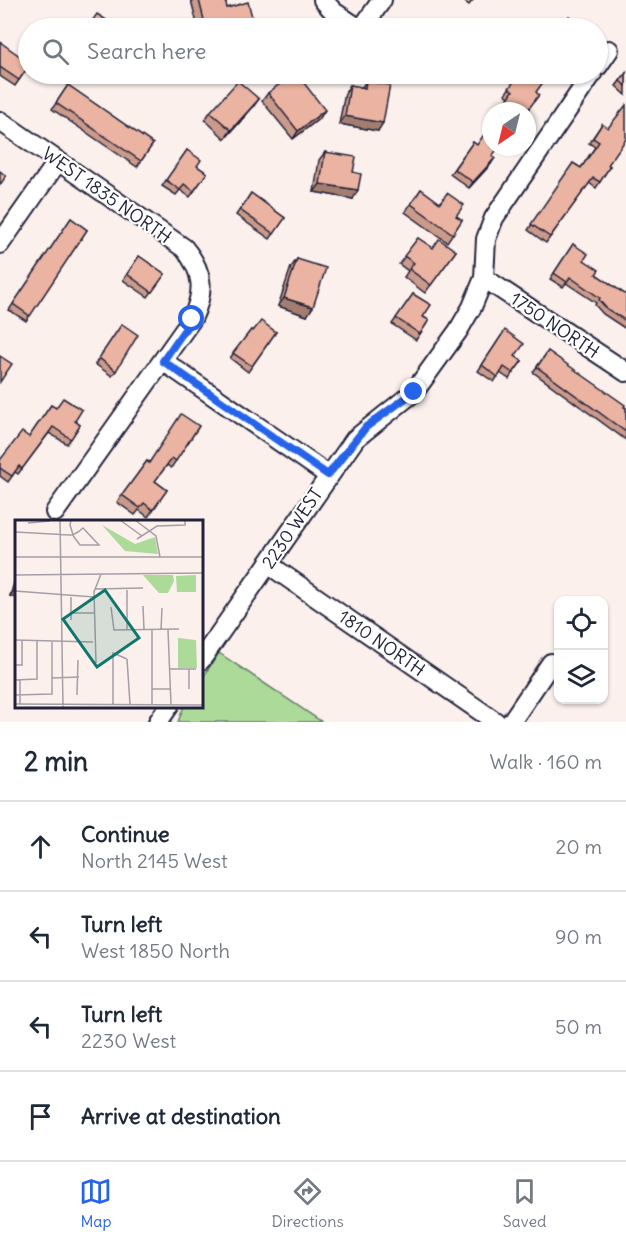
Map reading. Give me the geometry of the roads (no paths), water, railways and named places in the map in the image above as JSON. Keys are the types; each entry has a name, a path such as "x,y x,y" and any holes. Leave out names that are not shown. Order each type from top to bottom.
{"street":[{"path":"323,0 334,12 344,18"},
{"path":"368,18 382,0"},
{"name":"2230 WEST","path":"202,659 328,475 366,427 405,401 422,383 463,323 484,278 486,239 494,218 585,84"},
{"name":"WEST 1835 NORTH","path":"0,121 184,248 203,280 198,305 192,319 163,361"},
{"path":"0,244 58,160"},
{"name":"1750 NORTH","path":"484,278 626,372"},
{"path":"55,512 163,361 328,475"},
{"name":"1810 NORTH","path":"268,564 496,722"},
{"path":"511,722 551,663"},
{"path":"158,722 168,707"}]}
